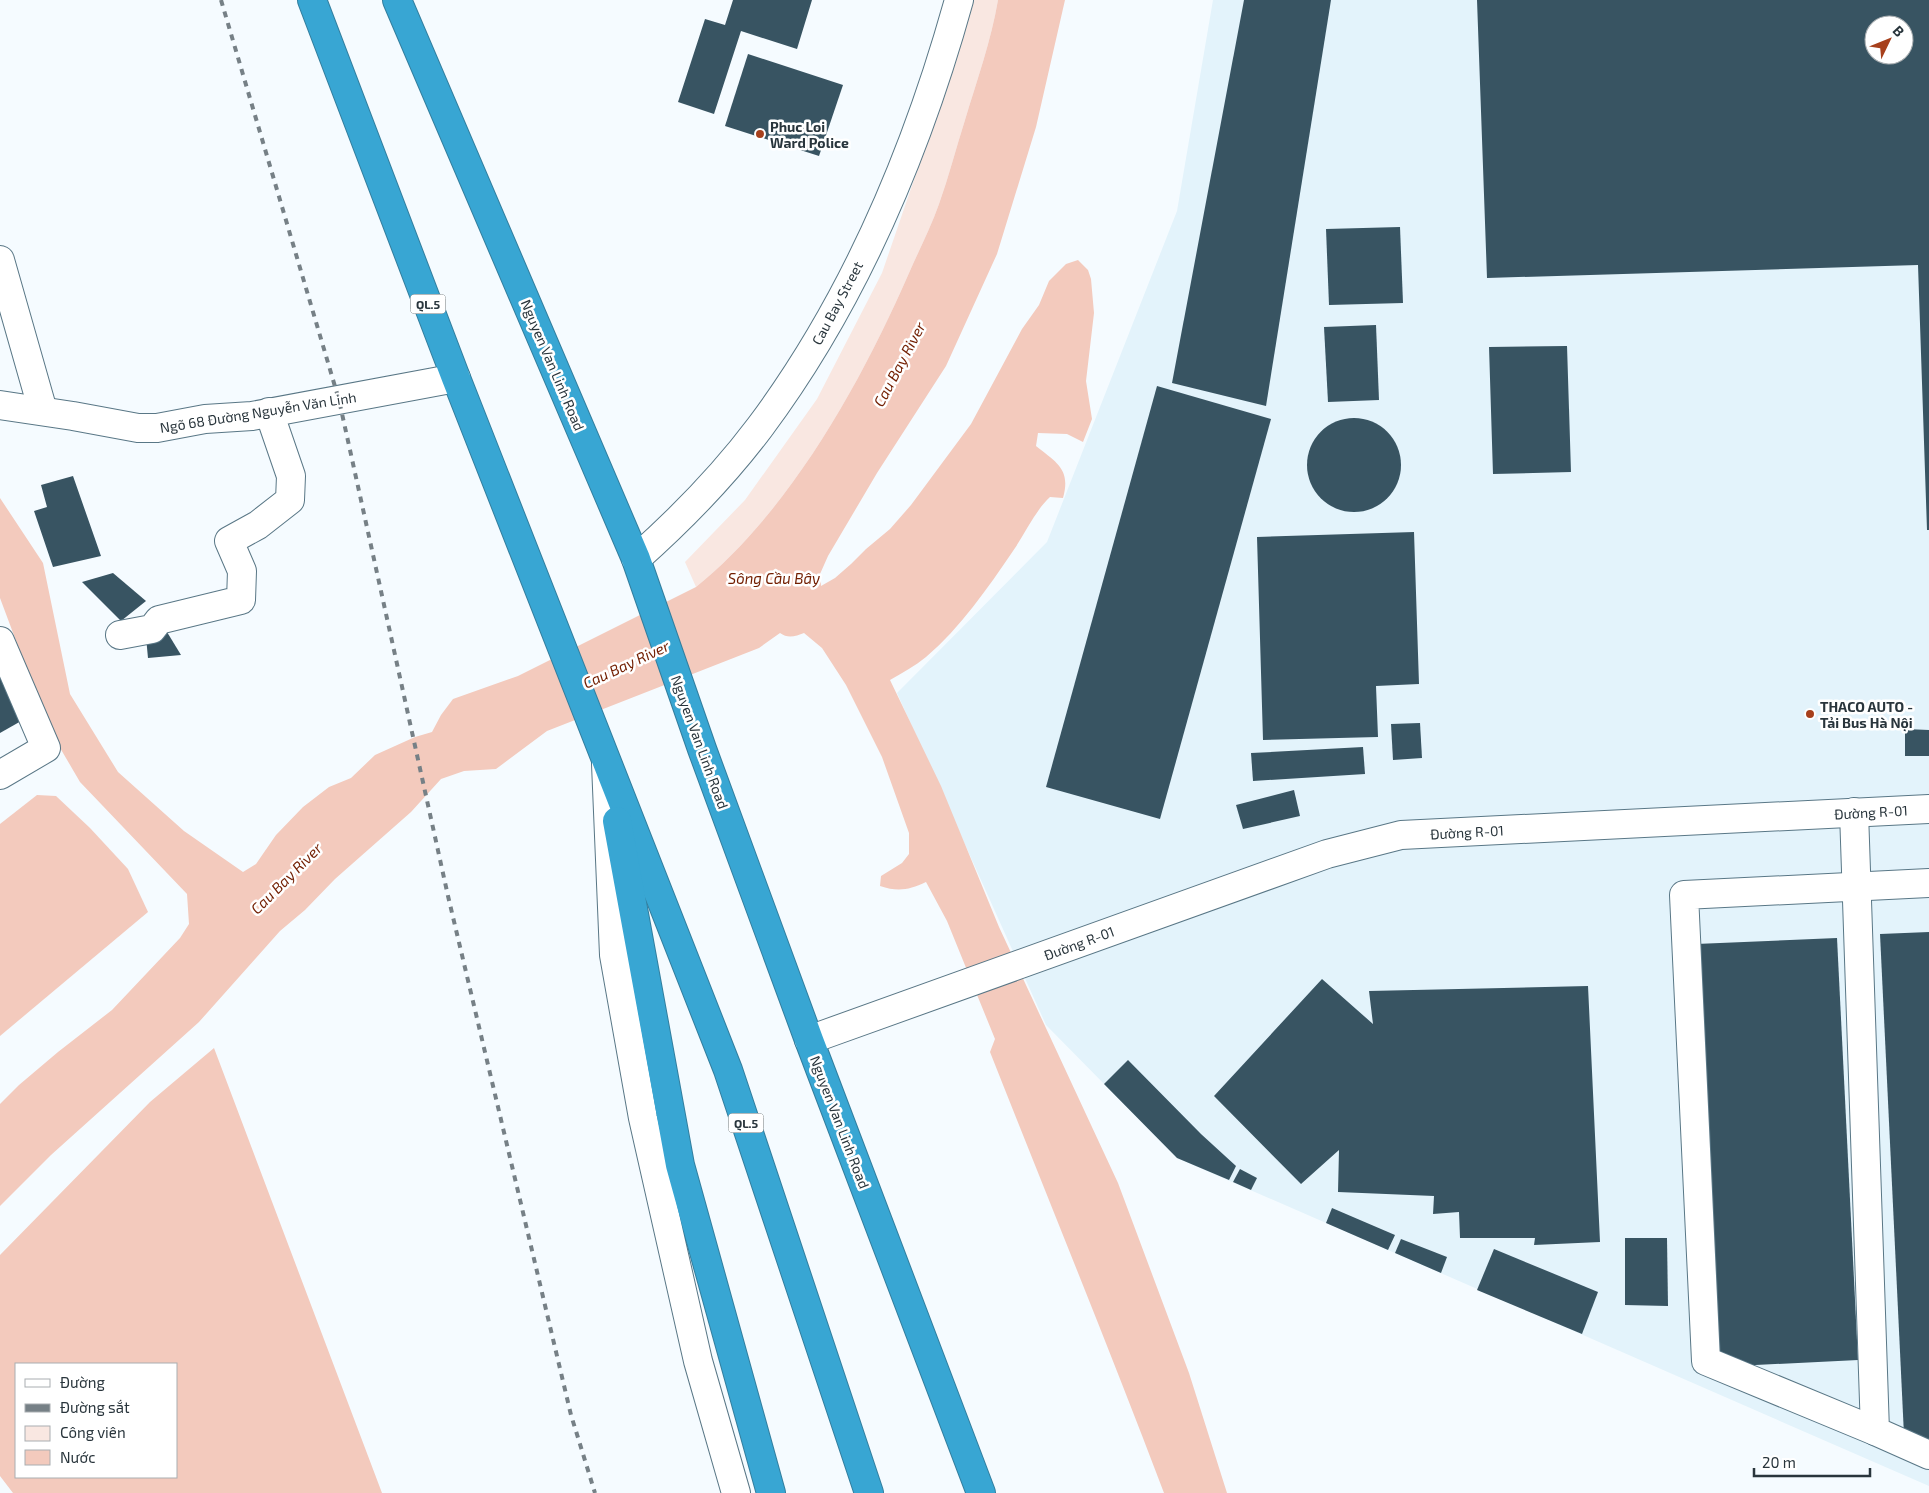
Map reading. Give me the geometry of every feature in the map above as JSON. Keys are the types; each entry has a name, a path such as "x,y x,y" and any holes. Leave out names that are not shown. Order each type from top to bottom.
{"highway":[{"name":"QL.5","path":"312,0 456,378 728,1070 869,1493"},
{"name":"Nguyen Van Linh Road","path":"397,0 637,562 694,726 809,1040 981,1493"},
{"path":"605,758 680,1165 771,1493"}],"street":[{"name":"Cau Bay Street","path":"637,562 732,462 760,428 820,337 865,252 887,205 929,96 959,0"},
{"path":"0,260 43,411"},
{"name":"Ngõ 68 Đường Nguyễn Văn Linh","path":"0,405 138,428 157,428 205,419 252,416 456,378"},
{"path":"120,635 152,629 159,620 187,615 241,600 242,571 229,541 258,525 290,500 291,476 269,412"},
{"path":"0,640 46,748 0,775"},
{"path":"605,758 614,955 643,1118 698,1361 736,1493"},
{"name":"Đường R-01","path":"809,1040 1327,854 1401,835 1929,809"},
{"path":"1854,812 1875,1431"},
{"path":"1929,883 1684,895 1706,1361 1929,1455"}],"shaded area":[{"path":"1213,0 1929,0 1929,1486 1177,1158 1046,1025 897,693 1047,542 1177,211"}],"green space":[{"path":"971,0 998,0 992,30 939,204 890,315 845,401 820,443 792,483 762,521 730,556 696,587 685,562 745,500 817,399 882,273 917,171"}],"water":[{"path":"998,0 1065,0 1036,127 997,254 946,366 877,473 828,556 820,574 821,586 835,578 890,529 911,505 971,424 1022,329 1039,305 1049,281 1066,264 1078,260 1088,270 1091,279 1094,313 1086,381 1092,419 1083,442 1067,434 1038,433 1036,446 1056,462 1064,473 1065,488 1063,498 1050,497 1044,503 973,607 951,633 922,660 890,680 941,786 999,927 1118,1183 1189,1373 1227,1493 1164,1493 990,1052 995,1039 947,921 926,882 903,889 880,886 881,876 902,863 909,854 909,833 882,757 846,685 822,648 804,633 789,636 780,633 759,648 547,731 496,769 464,771 441,779 411,812 335,879 305,910 280,931 199,1022 51,1155 0,1206 0,1104 58,1052 112,1010 180,938 189,924 187,894 80,782 49,729 0,598 0,498 43,563 70,694 118,772 184,831 243,872 256,864 276,835 303,807 329,787 351,778 375,755 415,737 432,732 441,715 453,699 518,676 696,587 730,556 762,521 820,443 845,401 869,358 925,238 943,193 988,45"},
{"path":"37,795 56,796 90,828 128,869 148,912 0,1036 0,824"},
{"path":"214,1048 382,1493 13,1493 0,1476 0,1255 150,1102"}],"building":[{"path":"733,0 812,0 797,49 741,31 714,114 678,102 705,19 725,25"},
{"path":"1244,0 1331,0 1266,406 1172,383"},
{"path":"1477,0 1929,0 1929,530 1927,530 1918,265 1487,278"},
{"path":"748,54 843,85 819,156 725,126"},
{"path":"1400,227 1403,303 1329,305 1326,229"},
{"path":"1376,325 1379,400 1328,402 1324,327"},
{"path":"1567,346 1571,472 1493,474 1489,347"},
{"path":"1157,386 1271,419 1160,819 1046,787"},
{"path":"1354,418 1372,422 1387,432 1397,447 1401,465 1397,483 1387,498 1372,508 1354,512 1336,508 1321,498 1311,483 1307,465 1311,447 1321,432 1336,422"},
{"path":"73,476 101,556 53,567 34,511 47,507 41,485"},
{"path":"1414,532 1419,684 1376,686 1378,737 1263,740 1257,537"},
{"path":"113,573 146,601 121,621 82,582"},
{"path":"167,632 181,655 148,658 146,637"},
{"path":"0,674 30,716 0,733"},
{"path":"1420,723 1422,758 1393,760 1391,724"},
{"path":"1905,729 1929,730 1929,756 1905,756"},
{"path":"1363,747 1365,774 1253,781 1251,753"},
{"path":"1294,790 1300,816 1243,829 1236,805"},
{"path":"1929,932 1929,1455 1905,1456 1880,934"},
{"path":"1837,938 1858,1360 1716,1367 1696,944"},
{"path":"1322,979 1373,1024 1369,991 1588,986 1600,1242 1534,1245 1535,1238 1460,1238 1459,1212 1433,1214 1434,1196 1338,1192 1339,1150 1301,1184 1214,1096"},
{"path":"1128,1060 1201,1134 1236,1166 1229,1180 1177,1158 1104,1084"},
{"path":"1240,1169 1257,1178 1251,1190 1233,1182"},
{"path":"1332,1208 1395,1235 1388,1250 1326,1223"},
{"path":"1625,1238 1667,1238 1668,1306 1625,1305"},
{"path":"1401,1239 1447,1257 1441,1273 1395,1253"},
{"path":"1494,1249 1598,1292 1582,1334 1477,1290"}],"railway":[{"path":"221,0 339,400 448,896 571,1415 595,1493"}],"place":[{"name":"Phuc Loi Ward Police","path":"760,134"},
{"name":"THACO AUTO - Tải Bus Hà Nội","path":"1810,714"}],"water label":[{"name":"Cau Bay River","path":"899,364"},
{"name":"Sông Cầu Bây","path":"774,578"},
{"name":"Cau Bay River","path":"626,664"},
{"name":"Cau Bay River","path":"286,878"}]}
